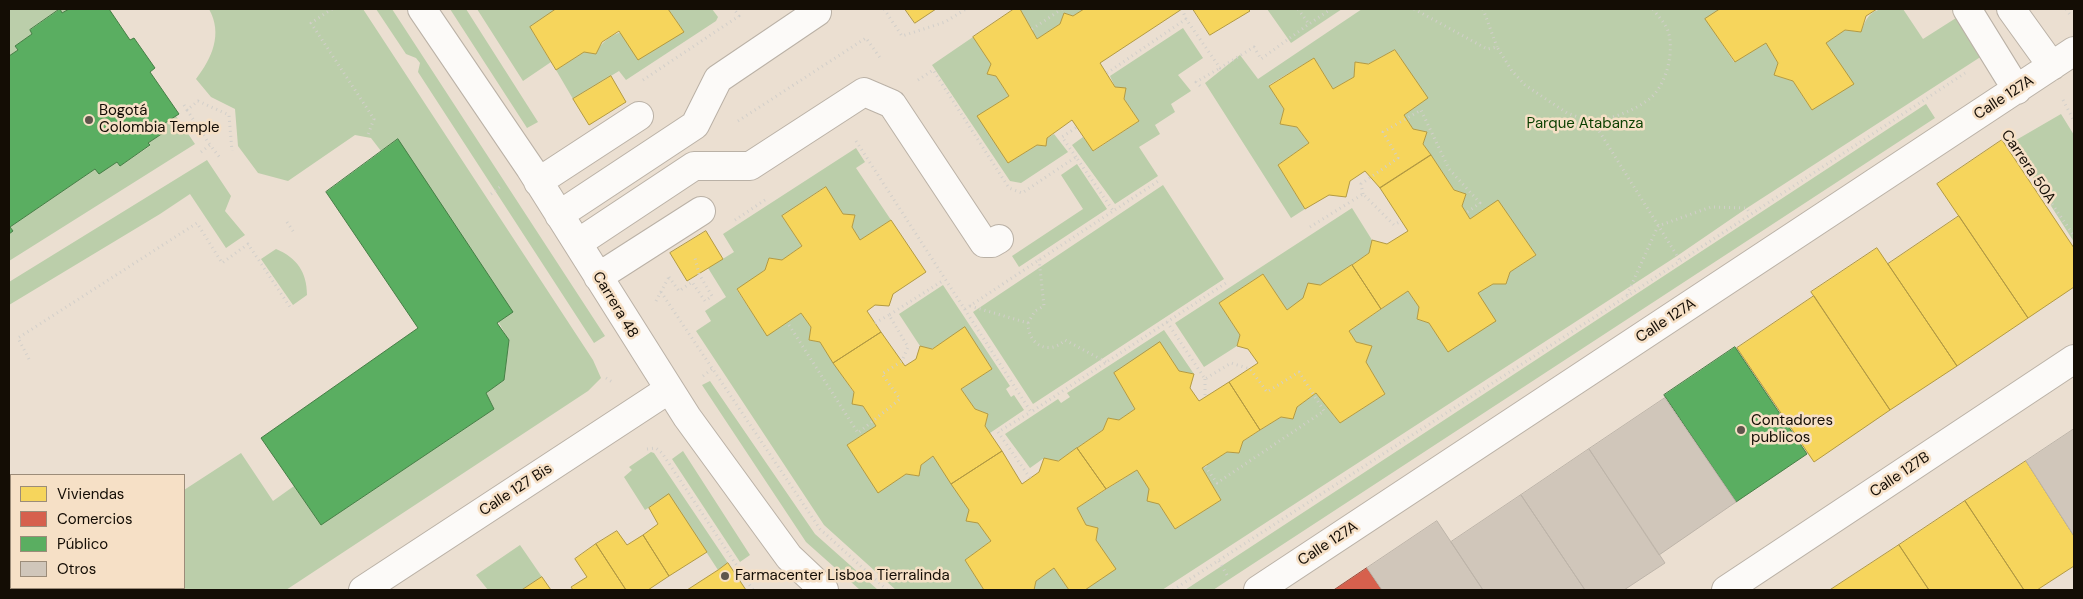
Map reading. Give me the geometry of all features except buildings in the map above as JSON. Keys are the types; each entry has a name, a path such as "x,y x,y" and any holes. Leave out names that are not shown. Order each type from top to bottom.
{"street":[{"name":"Carrera 48","path":"422,9 578,243 668,390 789,558 824,590"},
{"path":"559,215 695,125 718,79 817,12 815,9"},
{"path":"1966,9 2017,90"},
{"path":"2012,9 2063,59"},
{"name":"Calle 127A","path":"1258,590 2063,59"},
{"path":"578,243 694,166 750,166 864,92 892,104 984,243 992,243 999,239"},
{"path":"538,182 639,116"},
{"path":"598,277 701,211"},
{"name":"Calle 127B","path":"1726,590 2074,359"},
{"name":"Calle 127 Bis","path":"364,590 668,390"}],"path":[{"path":"332,9 311,23 374,119 367,137"},
{"path":"884,9 902,36 945,22 966,9"},
{"path":"1032,29 1062,9"},
{"path":"1182,9 1186,19 1220,68"},
{"path":"1298,9 1309,24"},
{"path":"1200,86 1196,82 1254,47 1261,59 1331,9"},
{"path":"1414,9 1486,50 1497,47"},
{"path":"1483,9 1497,47 1508,67 1525,85 1567,113 1594,123 1703,297"},
{"path":"1594,123 1632,110 1650,99 1659,87 1667,69 1670,49 1668,30 1653,9"},
{"path":"1107,73 1186,19"},
{"name":"Carrera 50A","path":"1750,214 1967,72 1992,106 2001,130 2074,236"},
{"path":"187,110 198,101 229,115 232,150"},
{"path":"184,105 210,146 221,159"},
{"path":"1401,221 1394,225 1363,194 1362,184 1398,158 1383,132 1421,110 1448,169 1480,203 1466,213"},
{"path":"1076,158 1062,137 1077,127"},
{"path":"849,146 857,140 944,280 965,308 1030,412"},
{"path":"201,152 210,146"},
{"path":"965,308 1160,180"},
{"path":"1310,227 1363,194"},
{"path":"734,220 767,199"},
{"path":"1173,590 1627,296 1680,261 1750,214 1747,208 1711,207 1658,226 1627,296"},
{"path":"286,222 295,234"},
{"path":"29,359 18,338 197,223 222,263 248,244 290,307"},
{"path":"669,277 679,291 692,282 705,301 712,296 699,274 694,257"},
{"path":"1039,259 1044,306 1035,311 1028,323 1030,336 1035,344 1042,348 1052,348 1065,340 1106,362"},
{"path":"875,323 944,280"},
{"path":"1030,478 998,432 1226,283"},
{"path":"660,291 820,529 886,590"},
{"path":"970,306 1028,323"},
{"path":"788,325 858,433 900,399 882,374 902,361 908,347 889,315"},
{"path":"1167,322 1205,379 1205,397"},
{"path":"1205,379 1231,363 1250,368 1267,392 1299,372 1324,411 1217,483 1205,466"},
{"path":"639,454 652,447 662,453 753,590"}],"green space":[{"path":"9,9 60,9 30,30 32,34 15,46 18,50 9,56"},
{"path":"60,9 69,9 62,13"},
{"path":"209,9 363,9 593,360 601,378 588,391 286,590 31,590 185,589 185,489 241,453 273,501 294,486 321,525 494,409 486,393 504,380 509,341 398,140 381,151 371,138 355,135 288,181 258,173 238,146 235,109 211,97 196,79 207,63 214,46 215,28"},
{"path":"376,9 392,9 605,336 594,343 418,72 420,63 416,58 406,54"},
{"path":"450,9 466,9 538,122 527,128"},
{"path":"477,9 556,9 530,27 551,62 523,81"},
{"path":"668,9 712,9 718,17 716,21 626,80 619,71 573,99 556,70 584,52 596,54 603,43 612,36 622,32 646,30 684,32"},
{"path":"1020,9 1084,9 1073,16 1064,13 1060,24 1037,39"},
{"path":"1267,9 1342,9 1291,43"},
{"name":"Parque Atabanza","path":"1362,9 1720,9 1706,19 1734,62 1766,43 1778,63 1774,75 1793,81 1812,110 1826,43 1845,30 1861,32 1868,17 1881,9 1903,9 1923,39 1956,18 1982,56 1162,590 1085,590 1115,569 1096,540 1098,528 1086,525 1077,508 1137,470 1175,529 1221,500 1202,468 1227,452 1239,453 1243,441 1281,417 1293,419 1297,407 1316,393 1340,423 1385,394 1366,362 1372,346 1356,342 1349,331 1408,291 1419,307 1417,319 1429,323 1448,351 1478,293 1493,284 1506,284 1510,272 1536,255 1498,201 1470,219 1462,206 1466,194 1454,190 1423,144 1427,132 1413,129 1404,115 1427,98 1395,50 1368,64 1355,62 1354,77 1333,89 1314,58 1269,85 1284,109 1280,124 1297,127 1309,143 1278,165 1305,209 1291,218 1205,83 1240,55 1258,79"},
{"path":"1183,28 1203,58 1178,75 1191,91 1171,104 1175,112 1155,125 1160,134 1139,147 1158,176 1115,204 1072,145 1083,137 1094,151 1139,121 1124,99 1125,89 1115,87 1110,76"},
{"path":"973,37 991,64 987,74 996,76 1009,96 978,116 1008,163 1037,145 1046,146 1047,138 1054,134 1068,152 1021,183 1010,181 932,65"},
{"path":"1926,104 1935,118 1213,590 1185,590"},
{"path":"2061,114 2074,135 2074,242 2011,143"},
{"path":"176,116 195,144 9,261 9,234 13,231 10,227 95,169 117,162 120,166 150,146 148,143 166,131 162,125"},
{"path":"856,148 865,162 856,168 891,220 860,240 852,227 855,216 843,214 825,187 782,216 802,246 782,260 769,258 765,270 737,290 767,335 801,313 811,327 809,340 820,342 876,426 847,445 878,492 906,474 918,476 921,465 933,456 991,541 965,560 984,590 896,590 824,525 696,331 711,321 705,311 726,297 708,268 734,252 723,234"},
{"path":"207,160 231,196 225,211 245,235 226,248 190,194 9,305 9,282"},
{"path":"1077,164 1107,209 1019,267 1012,256 1083,209 1061,175"},
{"path":"1163,185 1224,279 1033,404 973,312"},
{"path":"1352,208 1372,240 1369,253 1287,310 1263,274 1219,303 1240,335 1237,346 1204,367 1175,323"},
{"path":"276,249 295,261 305,279 307,295 293,305 261,259"},
{"path":"943,285 1010,386 1006,389 1011,397 1014,395 1024,410 990,433 985,426 988,414 975,409 961,389 992,369 965,328 932,349 920,346 899,314"},
{"path":"1164,330 1194,374 1179,371 1160,343 1114,373 1135,409 1119,420 1108,418 1103,430 1058,461 1044,458 1030,468 1005,434 1058,399 1061,403 1070,397 1067,393"},
{"path":"710,381 815,534 878,590 860,590 806,542 702,385"},
{"path":"683,451 750,555 740,562 672,459"},
{"path":"651,452 654,453 728,563 718,570 669,495 645,510 624,477 632,470 629,467"},
{"path":"520,545 542,577 522,590 488,590 476,575"},
{"path":"1054,568 1069,590 1034,590 1036,581"}],"place":[{"name":"Bogotá Colombia Temple","path":"89,120"},
{"name":"Contadores publicos","path":"1741,430"},
{"name":"Farmacenter Lisboa Tierralinda","path":"725,576"}]}
